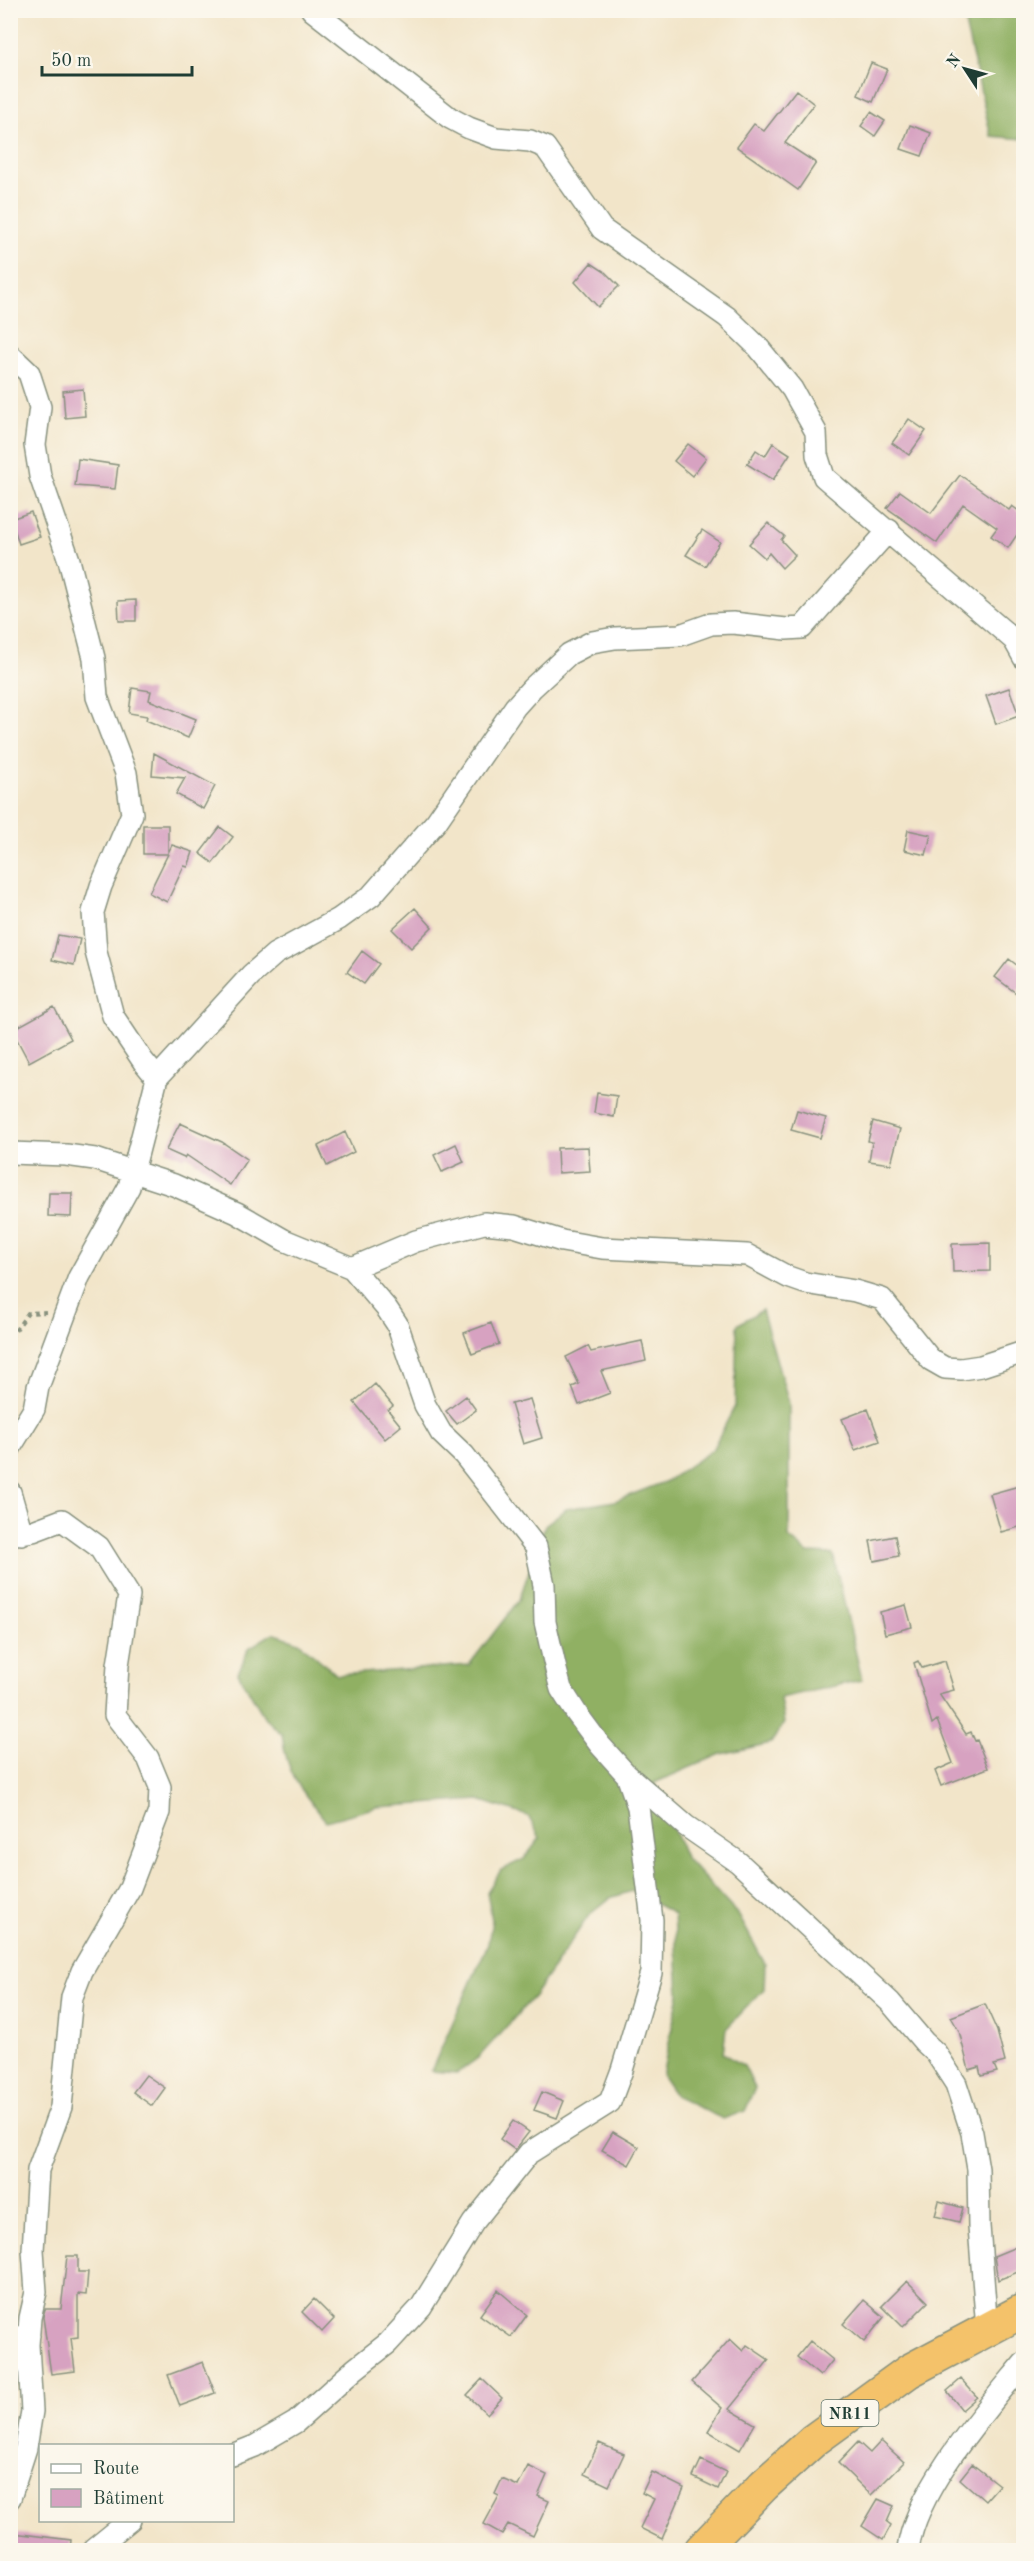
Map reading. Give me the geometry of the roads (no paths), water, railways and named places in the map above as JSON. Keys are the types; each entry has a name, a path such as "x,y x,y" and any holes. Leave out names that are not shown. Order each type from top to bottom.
{"highway":[{"name":"NR11","path":"701,2550 764,2485 814,2440 909,2371 1023,2310"}],"street":[{"path":"312,10 450,118 490,136 530,141 545,147 602,230 727,317 758,347 792,389 816,432 817,455 824,477 889,530 1014,640 1023,658"},
{"path":"10,355 28,373 40,407 35,445 40,476 69,560 94,658 97,697 126,772 132,814 101,886 93,912 96,952 113,1016 157,1078"},
{"path":"10,1448 34,1409 38,1387 79,1277 129,1187 157,1078 251,975 275,954 339,919 371,896 435,822 515,708 532,688 569,654 592,642 615,638 680,635 711,624 733,623 786,629 802,628 889,530"},
{"path":"10,1153 76,1156 95,1159 134,1171 208,1200 237,1213 284,1240 352,1268 397,1324 425,1405 441,1433 464,1455 536,1547 543,1585 545,1622 561,1689 600,1745 627,1775 686,1826 719,1848 761,1883 890,2002 936,2053 956,2084 972,2133 978,2169 979,2226 987,2330"},
{"path":"352,1268 416,1241 484,1223 514,1226 562,1241 602,1248 747,1255 805,1283 855,1291 882,1299 931,1360 945,1368 961,1369 981,1366 1023,1352"},
{"path":"10,1492 16,1534 62,1520 99,1547 129,1595 118,1665 115,1715 148,1758 160,1787 159,1812 130,1888 82,1971 72,1997 61,2107 38,2170 33,2250 36,2292 30,2318 20,2336 32,2411 26,2448 10,2498"},
{"path":"234,2454 255,2446 296,2422 388,2343 421,2307 473,2223 529,2153 610,2102 651,1973 652,1920 638,1807 627,1775"},
{"path":"908,2550 910,2535 921,2504 976,2422 1023,2363"},
{"path":"93,2550 128,2522"}]}
